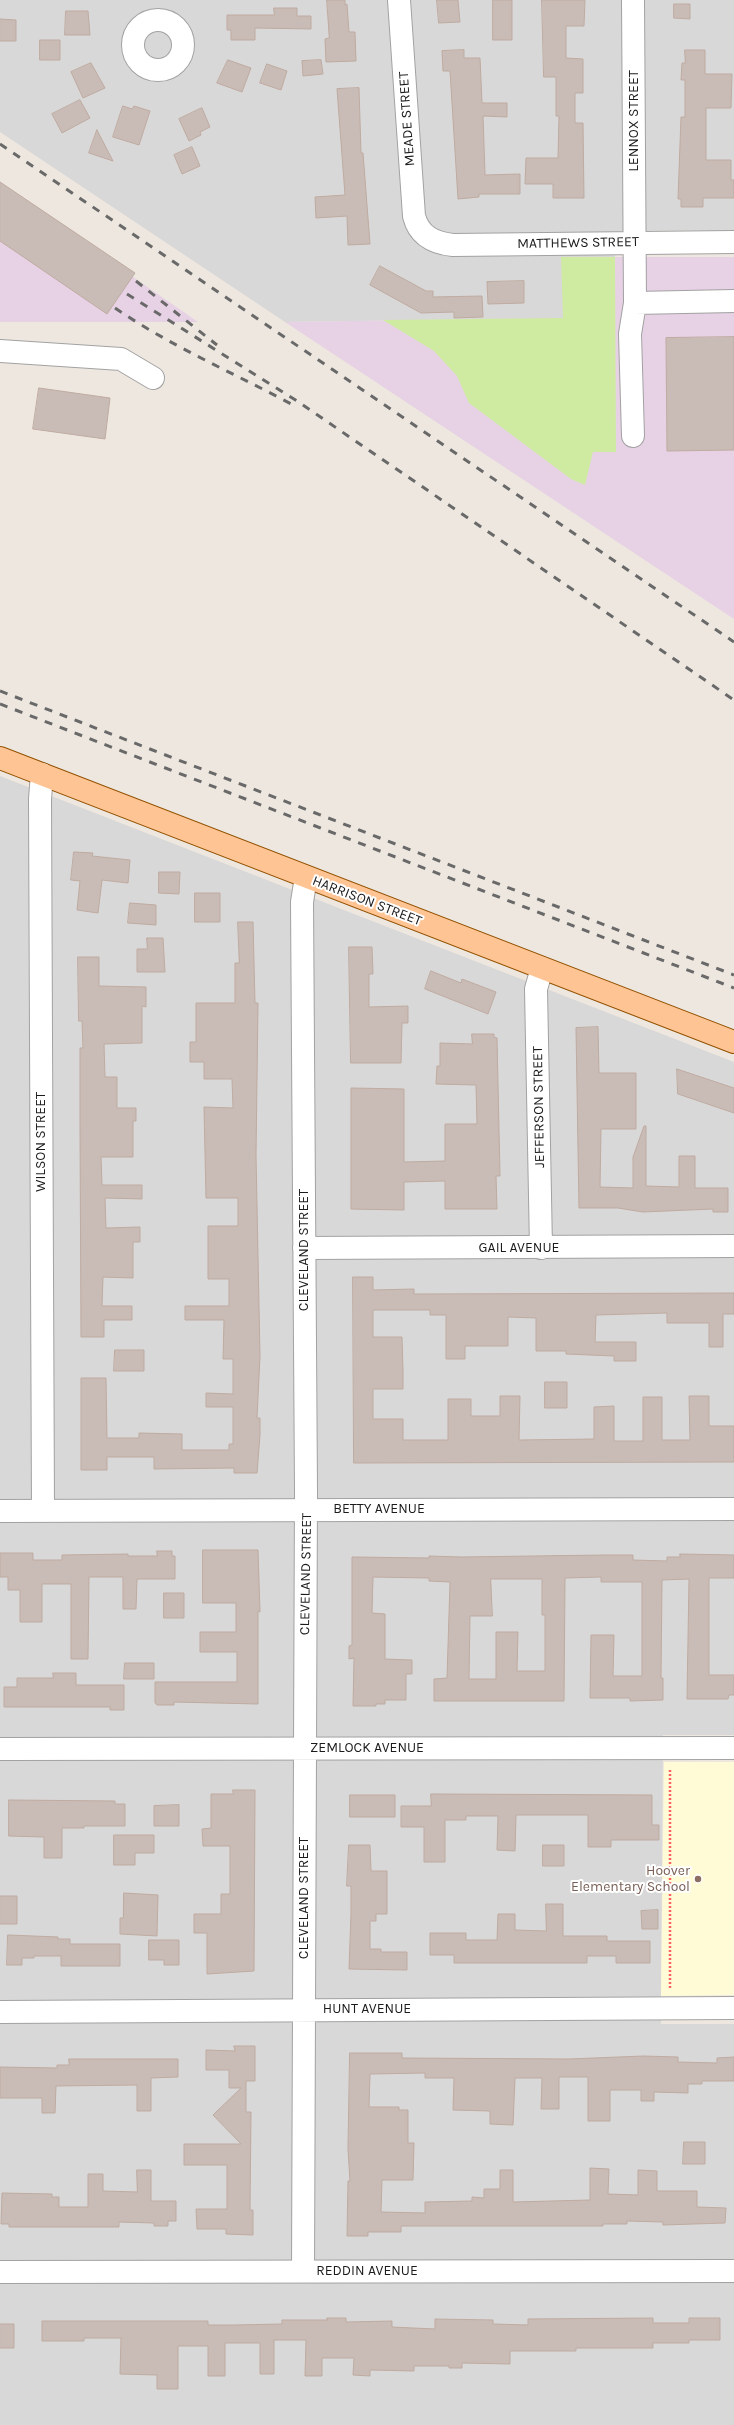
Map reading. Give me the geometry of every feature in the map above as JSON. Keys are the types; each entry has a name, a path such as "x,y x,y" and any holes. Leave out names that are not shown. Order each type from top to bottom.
{"main road":[{"name":"HARRISON STREET","path":"0,758 734,1042"}],"street":[{"name":"MEADE STREET","path":"398,0 414,216 417,227 425,235"},
{"name":"LENNOX STREET","path":"633,0 635,303 630,334 633,436"},
{"name":"MATTHEWS STREET","path":"425,235 433,241 453,245 734,242"},
{"path":"635,303 734,301"},
{"path":"0,350 121,359 153,378"},
{"name":"WILSON STREET","path":"42,774 40,815 43,1511"},
{"name":"CLEVELAND STREET","path":"303,2271 306,1509 302,902 306,877"},
{"name":"JEFFERSON STREET","path":"541,1248 536,990 542,968"},
{"name":"GAIL AVENUE","path":"304,1248 734,1246"},
{"name":"BETTY AVENUE","path":"0,1511 734,1509"},
{"name":"ZEMLOCK AVENUE","path":"0,1749 734,1748"},
{"name":"HUNT AVENUE","path":"0,2012 305,2009 734,2008"},
{"name":"REDDIN AVENUE","path":"0,2272 734,2271"}],"path":[{"path":"670,1770 670,1988"}],"shaded area":[{"path":"0,0 734,0 734,230 615,231 615,257 563,318 285,322 0,132"},
{"path":"0,185 198,322 0,322"},
{"path":"561,257 734,257 734,619 285,322 563,318"},
{"path":"0,776 734,1062 734,1735 663,1735 661,2024 734,2024 734,2425 0,2425"},
{"name":"Hoover Elementary School","path":"664,1762 734,1762 734,1995 661,1996"}],"green space":[{"path":"561,257 615,257 616,452 593,452 585,485 571,479 469,403 457,376 434,351 383,320 563,318"}],"building":[{"path":"327,0 345,0 345,5 347,4 349,32 355,32 356,61 326,62 325,39 329,38"},
{"path":"437,0 458,0 460,22 439,23"},
{"path":"493,0 512,0 512,40 493,40"},
{"path":"542,0 585,0 584,26 566,26 566,58 583,59 583,93 575,93 575,123 583,123 584,198 553,198 553,184 525,184 526,158 558,158 559,116 556,116 556,77 544,77"},
{"path":"674,4 690,4 690,19 674,18"},
{"path":"274,8 297,8 297,16 311,16 311,29 255,28 255,40 231,40 231,30 227,30 227,15 274,15"},
{"path":"66,11 88,11 90,35 65,35"},
{"path":"0,19 16,20 16,41 0,41"},
{"path":"40,40 60,40 60,60 40,60"},
{"path":"464,50 464,58 480,58 482,103 507,103 507,117 483,116 485,175 520,174 520,194 479,194 479,197 458,199 450,71 443,71 442,51"},
{"path":"685,50 705,50 705,74 732,74 731,108 706,108 706,160 731,160 731,180 734,180 734,198 703,198 703,207 681,207 681,199 678,199 681,117 685,117 685,80 681,80 682,63 685,63"},
{"path":"228,60 251,68 242,92 217,83"},
{"path":"321,60 323,74 303,76 302,61"},
{"path":"91,63 105,88 83,98 71,72"},
{"path":"267,64 287,71 281,90 260,83"},
{"path":"359,88 361,153 363,153 370,244 348,245 347,216 316,218 315,197 345,195 337,89"},
{"path":"80,100 90,118 62,133 52,114"},
{"path":"123,106 132,109 134,106 150,111 139,145 113,137"},
{"path":"202,108 210,127 200,132 201,135 189,141 179,119"},
{"path":"97,130 113,161 89,153"},
{"path":"192,147 200,166 182,174 174,155"},
{"path":"0,182 135,273 107,314 0,241"},
{"path":"380,266 426,291 433,291 433,297 482,296 483,317 454,318 454,312 421,313 370,285"},
{"path":"524,281 524,303 488,304 487,282"},
{"path":"734,337 734,450 667,451 666,338"},
{"path":"39,388 110,398 105,439 33,429"},
{"path":"74,852 93,853 92,856 130,860 128,883 102,880 98,913 77,910 80,881 71,880"},
{"path":"159,872 180,872 179,894 159,893"},
{"path":"195,893 220,893 220,922 195,922"},
{"path":"130,903 156,905 156,925 128,923"},
{"path":"238,922 253,922 255,1003 258,1003 256,1155 260,1356 257,1418 260,1418 260,1435 257,1473 234,1473 234,1468 154,1469 154,1457 107,1457 107,1470 81,1470 81,1378 106,1378 107,1438 139,1438 139,1433 182,1434 182,1450 229,1450 229,1444 233,1444 233,1407 206,1407 206,1393 233,1394 233,1359 223,1359 224,1320 185,1320 185,1306 229,1306 229,1279 208,1279 208,1226 238,1226 238,1198 206,1198 204,1107 233,1108 232,1079 204,1079 204,1062 190,1062 190,1042 196,1042 196,1003 235,1003 235,963 239,963"},
{"path":"147,938 163,938 165,972 137,972 137,949 147,949"},
{"path":"349,947 372,947 373,974 369,974 369,1007 408,1006 408,1023 402,1023 401,1063 351,1063"},
{"path":"78,957 99,957 99,986 146,987 146,1007 142,1006 142,1043 104,1044 105,1077 117,1077 117,1108 136,1108 136,1121 133,1121 133,1157 101,1157 102,1185 142,1185 142,1199 105,1198 106,1228 140,1227 140,1242 133,1242 133,1278 103,1277 102,1306 132,1306 132,1320 104,1320 104,1337 81,1337 80,1048 83,1048 82,1021 79,1021"},
{"path":"431,971 461,983 462,979 496,992 488,1014 425,989"},
{"path":"598,1027 599,1073 636,1073 636,1129 601,1129 600,1187 633,1188 633,1157 644,1126 646,1126 646,1186 679,1187 679,1156 695,1156 695,1188 728,1188 728,1212 713,1212 713,1209 643,1212 618,1208 579,1208 576,1028"},
{"path":"472,1034 494,1034 494,1037 497,1038 500,1176 496,1176 497,1209 445,1209 445,1181 404,1182 404,1210 351,1209 351,1088 404,1089 404,1162 445,1161 445,1124 477,1124 476,1085 436,1084 437,1066 440,1066 440,1043 472,1044"},
{"path":"677,1069 734,1088 734,1113 678,1094"},
{"path":"353,1277 373,1277 373,1290 414,1289 414,1294 734,1293 734,1314 723,1314 723,1347 709,1347 709,1323 667,1323 667,1313 596,1315 595,1342 636,1342 636,1361 614,1361 614,1356 566,1354 566,1351 536,1351 536,1318 508,1317 508,1346 465,1346 465,1359 446,1359 446,1315 430,1315 430,1310 373,1310 373,1337 402,1337 403,1389 373,1389 373,1419 403,1419 403,1440 448,1440 448,1399 471,1399 471,1416 500,1416 500,1396 520,1396 519,1440 594,1439 594,1407 614,1406 614,1441 643,1441 643,1397 662,1397 662,1440 690,1440 689,1396 709,1396 709,1426 734,1426 734,1462 354,1463"},
{"path":"115,1350 144,1350 144,1371 114,1371"},
{"path":"545,1382 567,1382 567,1408 545,1408"},
{"path":"203,1550 258,1550 260,1612 258,1611 258,1704 174,1702 174,1705 157,1705 155,1703 155,1682 237,1682 237,1652 200,1652 200,1632 236,1632 236,1603 203,1603"},
{"path":"157,1551 172,1551 172,1556 175,1556 175,1579 137,1579 136,1609 123,1609 123,1577 89,1577 88,1659 71,1659 71,1584 42,1584 42,1622 20,1622 20,1590 8,1590 8,1577 0,1577 0,1553 33,1553 33,1560 62,1560 62,1555 128,1554 128,1556 157,1556"},
{"path":"680,1554 734,1555 734,1578 709,1578 709,1675 734,1675 734,1695 729,1695 728,1699 687,1699 689,1579 662,1580 661,1678 663,1678 663,1700 630,1701 630,1698 590,1698 591,1635 614,1635 613,1676 642,1676 642,1582 601,1582 601,1577 565,1578 564,1701 434,1701 434,1679 447,1678 450,1582 429,1581 429,1578 373,1577 372,1613 385,1614 385,1659 412,1660 412,1674 406,1674 406,1700 385,1700 385,1704 376,1704 376,1706 353,1706 354,1658 349,1659 349,1646 352,1645 352,1557 429,1558 429,1556 633,1555 633,1560 667,1561 667,1557 680,1557","holes":["491,1579 542,1579 542,1615 545,1615 545,1671 517,1671 518,1632 496,1632 496,1679 469,1679 470,1616 492,1616"]},
{"path":"164,1593 184,1593 184,1618 164,1618"},
{"path":"125,1663 154,1663 154,1679 124,1679"},
{"path":"53,1673 76,1673 76,1685 124,1685 124,1710 110,1710 110,1707 4,1707 4,1687 17,1687 17,1678 53,1678"},
{"path":"233,1790 255,1790 254,1971 207,1974 207,1933 194,1933 194,1914 221,1914 221,1894 230,1894 230,1846 203,1846 202,1829 211,1828 211,1794 233,1794"},
{"path":"431,1794 652,1795 652,1825 659,1825 659,1840 611,1840 611,1847 588,1847 588,1815 516,1815 515,1851 497,1850 498,1816 466,1816 466,1820 445,1820 445,1862 424,1862 424,1827 401,1827 401,1806 431,1806"},
{"path":"350,1795 395,1795 395,1817 350,1817"},
{"path":"9,1800 115,1801 115,1804 125,1804 125,1826 84,1826 84,1828 62,1828 62,1858 44,1858 44,1837 9,1836"},
{"path":"179,1805 179,1826 154,1826 154,1806"},
{"path":"114,1835 154,1835 154,1853 135,1853 135,1865 114,1865"},
{"path":"349,1845 370,1845 371,1871 387,1871 387,1914 376,1914 376,1921 370,1921 370,1949 381,1949 381,1952 407,1952 407,1970 349,1969 351,1886 347,1886"},
{"path":"543,1845 564,1845 564,1866 543,1866"},
{"path":"124,1893 158,1895 157,1936 120,1934 120,1918 123,1918"},
{"path":"0,1896 17,1896 17,1924 0,1924"},
{"path":"546,1904 563,1904 563,1936 607,1936 607,1941 650,1941 650,1963 616,1963 616,1956 587,1956 587,1963 454,1963 454,1955 430,1955 430,1933 466,1933 466,1940 497,1940 498,1914 515,1914 515,1930 546,1931"},
{"path":"658,1910 658,1929 642,1929 641,1911"},
{"path":"8,1935 58,1937 58,1939 70,1939 70,1944 120,1944 120,1966 61,1966 61,1956 34,1956 34,1958 22,1958 22,1965 7,1965"},
{"path":"149,1940 179,1940 179,1965 164,1965 164,1960 149,1960"},
{"path":"234,2046 255,2046 255,2081 246,2081 246,2112 251,2112 250,2210 253,2210 253,2235 226,2234 226,2229 197,2229 196,2209 227,2209 227,2165 184,2165 184,2144 241,2144 213,2115 241,2088 229,2088 229,2070 206,2070 206,2050 235,2051"},
{"path":"350,2053 402,2053 402,2058 569,2059 643,2056 678,2057 678,2062 717,2063 717,2058 734,2057 734,2081 702,2081 702,2084 688,2084 688,2093 654,2092 654,2101 641,2101 641,2090 610,2090 610,2121 588,2121 588,2077 559,2077 559,2109 541,2109 542,2078 515,2078 513,2125 490,2124 490,2111 453,2110 454,2078 425,2078 425,2073 370,2074 369,2107 399,2107 399,2110 408,2110 408,2143 414,2143 413,2180 382,2180 381,2212 425,2213 425,2202 472,2201 472,2197 484,2198 484,2189 500,2189 500,2170 513,2170 513,2202 590,2200 590,2168 609,2169 608,2194 638,2195 638,2170 657,2171 657,2191 697,2191 697,2207 726,2208 725,2223 663,2225 663,2222 627,2221 627,2224 603,2224 603,2226 401,2226 401,2232 368,2232 368,2236 347,2236 348,2181 350,2181 348,2149"},
{"path":"69,2059 178,2059 178,2077 151,2078 151,2111 137,2111 137,2085 56,2086 55,2113 42,2113 42,2098 0,2098 0,2067 57,2068 57,2065 69,2065"},
{"path":"684,2142 705,2142 705,2164 683,2164"},
{"path":"137,2170 151,2170 151,2201 176,2201 176,2221 168,2221 168,2226 154,2226 154,2223 119,2222 119,2227 9,2227 9,2224 1,2224 2,2193 52,2194 52,2197 59,2197 59,2207 88,2207 88,2174 103,2174 103,2191 137,2192"},
{"path":"327,2318 346,2318 346,2322 392,2321 392,2327 435,2329 435,2319 493,2320 493,2324 528,2325 528,2319 653,2318 653,2323 689,2323 689,2318 720,2318 720,2340 689,2340 689,2343 653,2343 653,2348 576,2348 576,2351 510,2351 510,2364 462,2363 462,2368 449,2368 449,2366 414,2366 414,2371 370,2370 370,2376 353,2375 354,2358 322,2358 322,2376 305,2376 306,2340 274,2340 274,2374 260,2374 260,2343 225,2343 225,2376 208,2376 208,2346 178,2346 178,2389 157,2389 157,2375 120,2374 121,2338 84,2338 84,2341 42,2341 42,2321 208,2321 208,2325 235,2325 282,2324 282,2320 327,2320"},
{"path":"0,2324 14,2324 14,2348 0,2348"}],"railway":[{"path":"0,144 734,642"},
{"path":"136,281 217,345"},
{"path":"127,294 297,401 734,700"},
{"path":"115,308 181,347 295,406"},
{"path":"0,691 734,975"},
{"path":"0,704 734,988"}],"place":[{"name":"Hoover Elementary School","path":"698,1879"}]}
